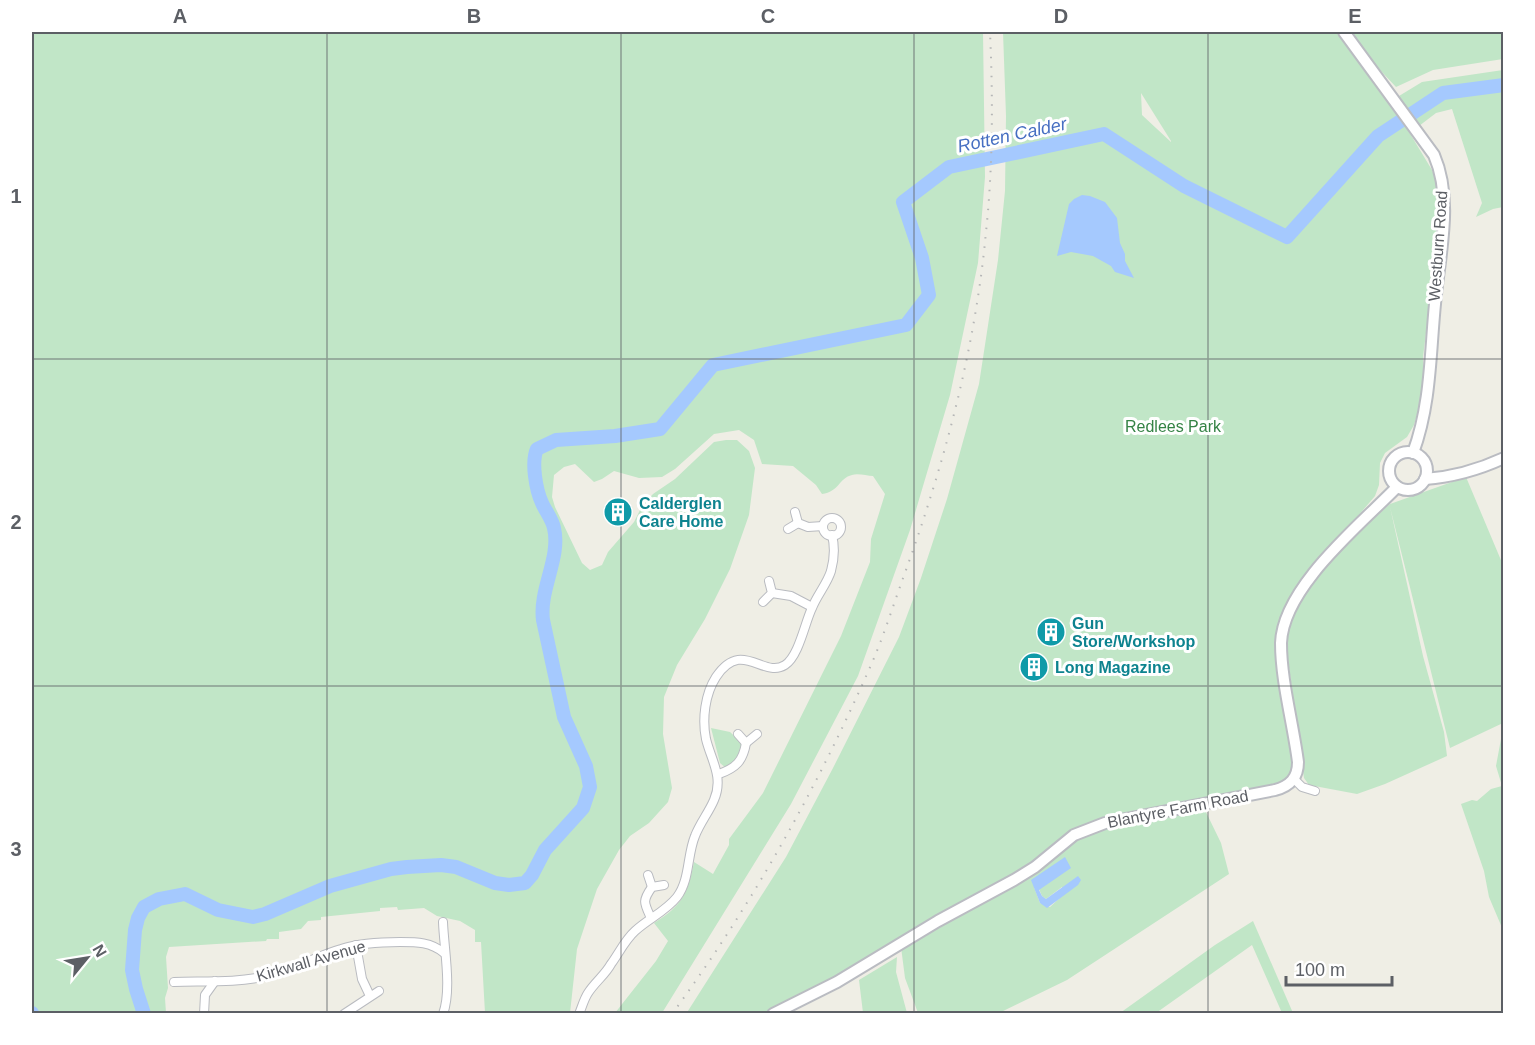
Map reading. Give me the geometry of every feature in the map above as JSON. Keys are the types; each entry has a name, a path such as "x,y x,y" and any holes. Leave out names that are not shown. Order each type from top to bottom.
{"main road":[{"name":"Westburn Road","path":"1344,32 1434,155 1444,190 1442,245 1427,401 1413,453"},
{"path":"1413,453 1423,460 1426,466 1425,478 1422,484 1412,490 1406,490 1397,487 1389,474 1391,463 1400,454 1413,453"},
{"path":"1425,478 1470,471 1503,458"},
{"path":"1294,779 1298,762 1282,650 1286,620 1300,592 1320,565 1397,487"},
{"name":"Blantyre Farm Road","path":"773,1014 837,982 931,925 1014,880 1035,867 1062,843 1080,832 1106,823 1275,790 1284,787 1294,779"}],"street":[{"path":"795,512 798,523"},
{"path":"788,529 798,523 816,528 823,526 828,519 833,518 838,520 840,529 832,536 826,534 823,526"},
{"path":"579,1014 588,993 632,934 668,907 683,887 695,835 715,798 719,774 706,737 704,720 706,703 715,679 729,662 739,659 776,667 784,666 791,659 799,644 812,607 830,574 834,548 832,536"},
{"path":"769,580 772,593"},
{"path":"772,593 791,596 812,607"},
{"path":"763,602 772,593"},
{"path":"738,734 747,743"},
{"path":"719,774 732,770 739,763 747,743 757,734"},
{"path":"1294,779 1302,787 1315,791"},
{"path":"648,875 652,887"},
{"path":"651,918 644,898 652,887 664,885"},
{"path":"443,922 446,1000 443,1014"},
{"name":"Kirkwall Avenue","path":"174,982 268,976 340,949 376,942 420,942 436,947 444,953"},
{"path":"356,945 362,979 370,996"},
{"path":"204,1014 205,995 215,981"},
{"path":"344,1014 379,991"}],"green space":[{"path":"32,32 983,32 985,177 978,263 950,395 910,530 858,676 791,804 662,1013 615,1013 656,961 668,941 654,923 671,911 682,898 694,862 713,874 729,845 729,839 763,793 841,636 870,562 871,539 885,494 873,476 857,474 844,479 832,491 822,494 816,485 793,466 762,464 754,440 739,430 714,434 675,469 662,477 639,478 614,471 594,482 575,464 564,467 554,475 552,497 555,507 582,563 590,570 602,565 608,552 634,522 642,506 653,494 675,479 714,442 737,440 749,451 755,468 749,515 730,569 705,619 677,665 664,697 663,734 672,788 668,802 649,823 630,836 619,850 597,889 577,949 570,1013 485,1013 481,942 475,942 475,930 460,921 437,916 424,908 398,910 397,907 321,917 321,920 308,921 301,929 279,932 279,939 169,947 166,957 168,988 165,998 166,1013 32,1013"},
{"name":"Redlees Park","path":"1003,32 1336,32 1409,132 1432,170 1439,189 1435,260 1423,357 1424,372 1420,404 1414,425 1407,437 1385,453 1380,463 1379,485 1375,496 1328,551 1280,620 1276,634 1278,665 1293,764 1287,778 1280,784 1105,819 864,962 796,998 762,1013 686,1014 786,857 899,637 921,578 947,499 979,384 998,260 1005,191 1006,116","holes":["1141,93 1171,141 1142,115"]},
{"path":"1348,32 1503,32 1503,59 1433,70 1396,87"},
{"path":"1503,70 1503,207 1476,217 1482,203 1452,109 1436,113 1419,126 1399,96 1422,82"},
{"path":"1466,477 1503,565 1503,723 1450,748 1390,507 1423,656 1444,732 1447,756 1357,794 1309,785 1304,778 1286,645 1292,617 1315,578 1332,558 1390,504"},
{"path":"711,728 730,732 742,743 738,759 726,768 720,763"},
{"path":"1504,738 1503,930 1489,897 1484,871 1461,804 1472,800 1477,801 1491,789 1502,786 1496,766 1501,739"},
{"path":"1204,808 1221,843 1229,874 1067,980 999,1013 918,1013 905,978 901,947 1069,843 1100,828","holes":["1060,861 1039,889 1046,899 1062,887 1064,894 1050,907 1040,903 1034,887"]},
{"path":"1253,921 1293,1013 1282,1013 1252,945 1156,1013 1120,1013 1215,945"},
{"path":"897,957 896,972 907,1013 863,1013 859,980"}],"water":[{"path":"1082,195 1105,202 1117,218 1125,261 1134,278 1115,272 1111,266 1093,256 1071,252 1057,256 1069,204"},
{"path":"1065,857 1071,868 1039,890 1042,896 1046,899 1078,876 1081,880 1078,885 1047,908 1040,903 1031,880"}],"waterway":[{"name":"Rotten Calder","path":"144,1014 132,970 135,930 144,907 159,899 185,894 218,910 253,917 330,886 391,869 441,865 456,867 495,883 509,885 525,883 532,875 545,850 583,808 590,787 586,766 564,717 543,620 544,597 553,562 555,539 553,525 536,484 534,461 537,449 556,440 615,436 660,429 713,365 906,325 929,295 922,258 903,202 949,167 1104,134 1184,186 1287,237 1378,136 1443,93 1504,85"}],"railway":[{"path":"672,1014 756,888 828,756 880,644 931,496 955,409 981,277 991,157 990,32"}],"place":[{"name":"Calderglen Care Home","path":"618,512"},
{"name":"Gun Store/Workshop","path":"1051,632"},
{"name":"Long Magazine","path":"1034,667"}]}
